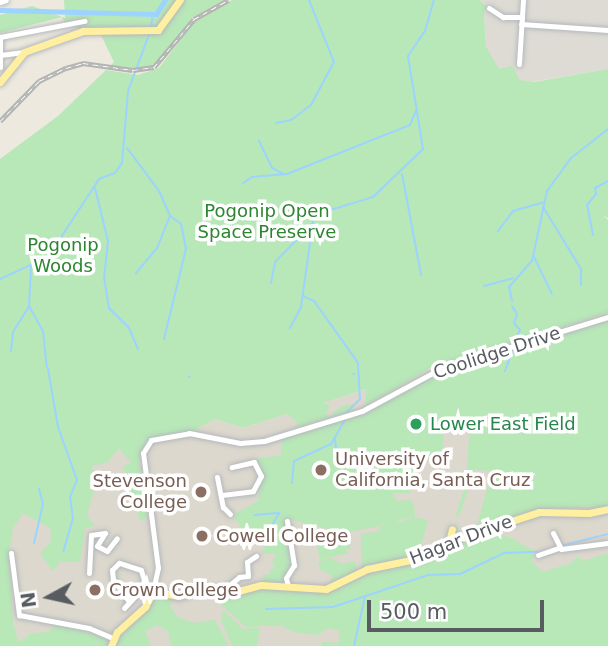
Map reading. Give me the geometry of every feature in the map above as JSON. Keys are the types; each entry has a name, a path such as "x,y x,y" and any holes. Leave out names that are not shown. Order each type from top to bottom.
{"main road":[{"path":"0,82 24,52 99,29 150,31 166,24 180,0"},
{"name":"Hagar Drive","path":"153,591 179,596 204,589 225,593 261,585 332,587 367,569 420,558 453,535 464,536 543,511 589,513 608,509"},
{"path":"112,642 144,609 153,591"}],"street":[{"path":"0,2 6,0"},
{"path":"519,64 523,0"},
{"path":"489,8 503,17 521,21 608,30"},
{"path":"0,67 0,37 83,21"},
{"path":"1,55 24,52"},
{"name":"Coolidge Drive","path":"153,591 158,568 143,453 149,442 189,433 240,443 264,440 365,409 442,368 608,317"},
{"path":"222,495 253,491 261,477 254,462 232,467"},
{"path":"218,477 224,509 230,514"},
{"path":"287,521 294,565 286,578 288,587"},
{"path":"89,573 90,536 105,533 98,544 100,549 108,551 117,538"},
{"path":"553,533 558,548"},
{"path":"538,555 558,548 573,550 608,543"},
{"path":"11,552 22,617 59,622 112,642"},
{"path":"222,592 239,577 248,576 247,562 256,556"},
{"path":"119,563 139,569 144,577 140,591 127,605 113,579 112,570 119,563"}],"shaded area":[{"path":"479,0 608,0 608,69 489,89 484,14 487,6"},
{"name":"University of California, Santa Cruz","path":"608,313 608,646 0,646 0,501 131,421 194,431 215,419 243,428"}],"green space":[{"path":"64,0 224,0 193,17 163,60 142,71 110,66 114,62 101,35 65,24 62,17 0,33 0,15 32,6 65,18"},
{"name":"Pogonip Woods","path":"232,0 479,0 487,6 484,14 486,47 499,69 512,66 520,80 534,82 608,69 608,218 602,215 608,220 608,313 430,368 365,407 366,389 323,403 330,406 326,413 329,416 342,406 354,404 352,411 294,428 298,422 287,414 243,428 215,419 194,431 150,438 139,461 148,517 140,521 123,466 131,463 119,448 108,462 92,466 95,486 87,516 95,526 85,528 80,562 60,562 53,571 40,554 51,541 50,528 23,513 13,528 9,553 13,624 19,642 32,633 49,632 55,624 108,638 108,646 0,646 0,159 58,116 106,70 138,75 159,68 194,22"},
{"path":"608,320 608,507 544,509 458,533 454,519 459,531 477,525 492,472 475,469 460,514 455,517 466,484 470,422 445,420 442,454 404,461 414,468 409,493 392,493 397,501 411,500 414,507 415,516 397,521 398,523 414,517 428,520 421,547 440,543 427,553 361,569 361,559 366,556 361,557 361,534 381,531 378,528 385,525 344,533 289,519 292,564 285,576 287,584 263,581 263,573 267,576 275,565 272,562 276,554 261,554 271,535 249,540 233,515 258,501 262,472 256,459 281,455 281,437 371,409 442,371"},
{"path":"491,534 507,536 534,551 532,562 543,572 572,563 577,556 584,561 608,553 608,646 321,646 322,642 338,643 340,631 328,628 318,635 293,632 281,625 246,627 220,604 221,596 259,588 335,590 382,567 418,564 449,546"},
{"path":"348,537 350,549 345,550 349,553 320,560 316,541"},
{"path":"330,558 342,564 355,561 357,572 330,585 333,576 320,569 318,562"},
{"path":"157,594 174,598 170,607 178,617 193,623 215,620 229,646 171,646 168,631 157,625 145,631 151,646 113,646"},
{"path":"223,610 243,629 260,628 257,646 232,646 221,620"}],"waterway":[{"path":"0,10 156,14 165,0"},
{"path":"276,123 291,120 311,105 334,62 309,0"},
{"path":"290,328 301,307 314,215 373,197 423,149 408,56 425,31 434,0"},
{"path":"151,27 153,14"},
{"path":"0,279 48,257 99,179 115,173 122,163 128,91 150,32"},
{"path":"243,183 252,177 287,174 410,125 416,111"},
{"path":"512,301 509,287 532,261 547,191 570,159 608,129"},
{"path":"259,141 272,168 284,174"},
{"path":"127,148 159,191 170,216 157,248 136,273"},
{"path":"402,174 421,275"},
{"path":"593,235 587,205 596,194 595,188 608,181"},
{"path":"95,188 108,241 104,277 109,308 129,328 138,349"},
{"path":"498,231 513,211 544,202"},
{"path":"543,207 581,269 581,285"},
{"path":"164,339 186,249 181,224 170,216"},
{"path":"271,283 275,262 313,223"},
{"path":"534,257 552,294"},
{"path":"11,351 13,332 29,306 31,267"},
{"path":"484,286 513,278"},
{"path":"303,296 314,301 358,363 360,399 347,412"},
{"path":"29,306 43,331 47,367"},
{"path":"512,306 517,314 514,323 520,330 514,344"},
{"path":"505,371 513,349"},
{"path":"48,369 58,427 77,480 70,497 73,518 63,552"},
{"path":"292,483 294,461 331,444 346,418"},
{"path":"335,439 336,449"},
{"path":"34,543 43,504 39,489"},
{"path":"254,515 278,513"},
{"path":"266,535 279,513"},
{"path":"560,546 608,534"},
{"path":"266,609 333,607 428,575 460,574 504,553 538,552"},
{"path":"354,646 365,596"}],"railway":[{"path":"0,121 39,81 66,68 83,63 133,70 154,67 194,19 228,0"}],"place":[{"name":"Lower East Field","path":"416,424"},
{"name":"University of California, Santa Cruz","path":"321,470"},
{"name":"Stevenson College","path":"201,492"},
{"name":"Cowell College","path":"202,536"},
{"name":"Crown College","path":"95,590"}],"park label":[{"name":"Pogonip Open Space Preserve","path":"267,222"}]}
